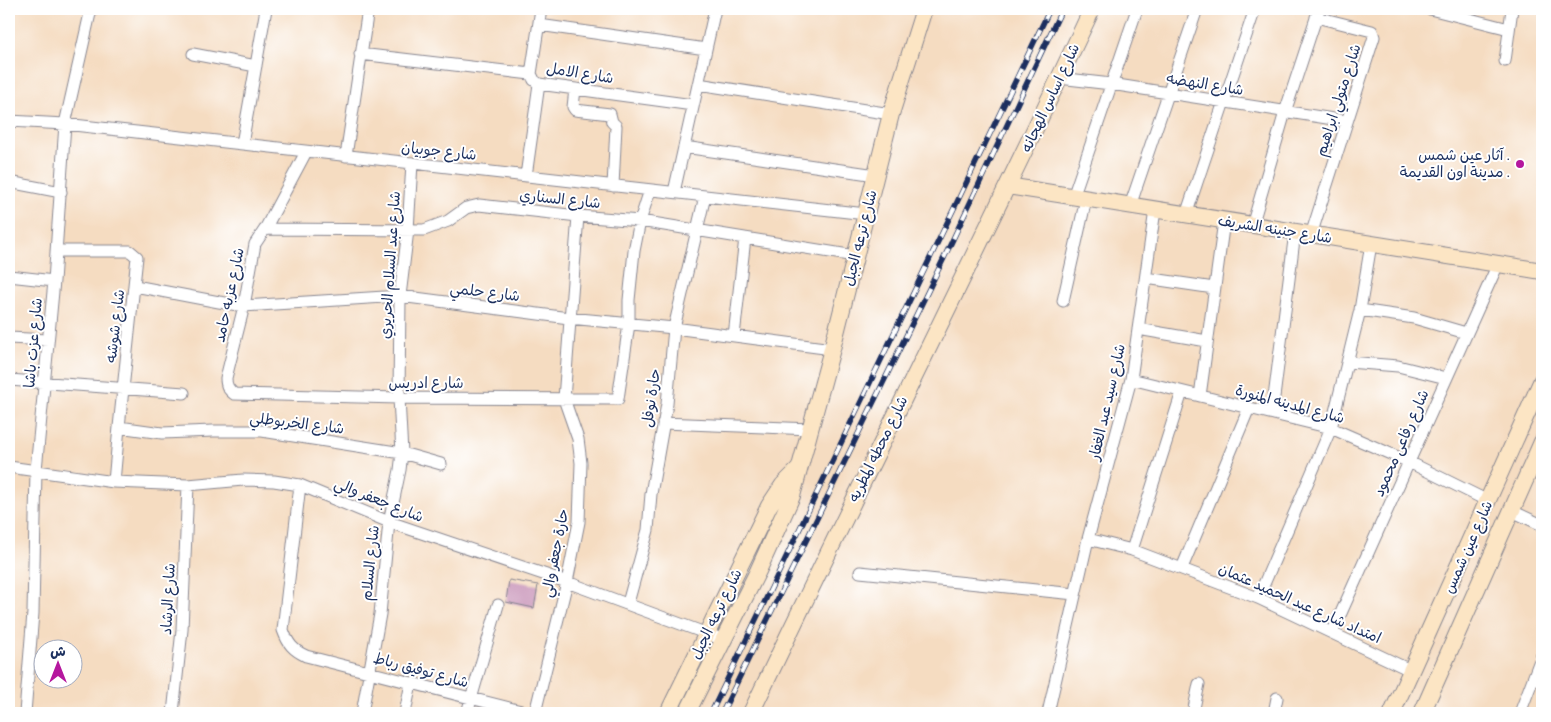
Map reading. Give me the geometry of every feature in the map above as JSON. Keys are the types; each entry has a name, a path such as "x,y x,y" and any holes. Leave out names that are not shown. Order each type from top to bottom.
{"street":[{"name":"شارع عزت باشا","path":"24,713 33,613 36,470 54,281 65,124 91,9"},
{"path":"242,144 266,9"},
{"path":"346,156 368,9"},
{"name":"شارع الامل","path":"541,9 531,74 539,84 693,105"},
{"path":"674,192 715,9"},
{"name":"شارع ترعه الجبل","path":"687,713 788,508 832,350 891,114 924,9"},
{"name":"شارع اساس الهجانه","path":"1008,186 1092,9"},
{"path":"1063,301 1079,198 1111,84 1137,9"},
{"path":"1130,206 1197,9"},
{"path":"1186,215 1255,9"},
{"path":"1430,9 1509,29"},
{"path":"1505,61 1512,9"},
{"path":"1252,226 1285,112 1317,13"},
{"name":"شارع متولي ابراهيم","path":"1272,413 1303,234 1346,121 1374,33 1368,29 1317,13"},
{"path":"539,25 706,49"},
{"path":"193,54 256,66"},
{"path":"360,54 531,74"},
{"name":"شارع النهضه","path":"1059,78 1111,84 1346,121"},
{"path":"526,176 539,84"},
{"path":"698,84 891,114"},
{"path":"575,88 573,107 575,110 610,114 612,122 616,126 613,186"},
{"name":"شارع جوبيان","path":"9,121 65,124 866,214"},
{"path":"684,147 876,175"},
{"name":"شارع عزبه حامد","path":"234,394 226,385 226,378 244,306 255,244 306,152"},
{"name":"شارع عبد السلام الحريري","path":"399,398 400,296 408,230 412,163"},
{"path":"9,182 61,192"},
{"name":"شارع جنينه الشريف","path":"1008,186 1542,271"},
{"name":"شارع محطه المطريه","path":"751,713 846,514 1008,186"},
{"path":"629,324 630,276 640,222 650,190"},
{"name":"حارة نوفل","path":"628,604 648,530 651,494 667,404 674,328 705,196"},
{"name":"شارع السناري","path":"265,229 424,230 448,221 466,208 479,205 640,222 855,256"},
{"name":"شارع سيد عبد الغفار","path":"1048,713 1088,539 1131,379 1155,210"},
{"path":"564,399 578,216"},
{"path":"1200,396 1224,221"},
{"path":"734,336 745,238"},
{"path":"1258,598 1331,428 1360,310 1371,244"},
{"name":"شارع شوشه","path":"56,251 130,251 134,254 137,261 118,427 114,482"},
{"name":"شارع رفاعى محمود","path":"1332,633 1498,264"},
{"path":"9,276 54,281"},
{"path":"1146,278 1214,288"},
{"name":"شارع حلمي","path":"134,286 244,306 400,296 569,318 674,328 832,350"},
{"path":"1360,310 1414,318 1466,333"},
{"name":"شارع ادريس","path":"234,394 399,398 618,399 629,324"},
{"path":"1138,329 1207,341"},
{"path":"9,338 48,340"},
{"path":"1348,362 1398,366 1446,378"},
{"name":"شارع المدينه المنورة","path":"1131,379 1331,428 1408,462 1488,502"},
{"path":"9,380 184,393"},
{"name":"شارع عين شمس","path":"1392,713 1542,380"},
{"path":"1132,550 1182,392"},
{"name":"شارع السلام","path":"362,713 380,614 389,522 402,453 399,398"},
{"name":"حارة جعفر والي","path":"534,713 567,582 579,522 581,463 578,439 564,399"},
{"path":"1182,568 1250,408"},
{"path":"663,422 811,429"},
{"name":"شارع الخربوطلي","path":"118,427 162,433 262,431 402,453 441,464"},
{"name":"شارع عين شمس","path":"1422,713 1542,442"},
{"name":"شارع جعفر والي","path":"9,467 114,482 188,485 243,480 274,481 300,485 389,522 567,582 724,640"},
{"name":"شارع ترعه الجبل","path":"668,713 769,506 783,485 800,468"},
{"name":"شارع الرشاد","path":"174,713 182,630 188,485"},
{"name":"شارع توفيق رباط","path":"300,485 283,630 287,642 295,651 306,656 529,713"},
{"path":"1512,511 1542,525"},
{"name":"امتداد شارع عبد الحميد عثمان","path":"1088,539 1132,550 1258,598 1412,671"},
{"path":"860,572 1076,594"},
{"path":"467,713 498,605"},
{"path":"1520,713 1542,655"},
{"path":"405,713 411,683"},
{"path":"1193,713 1199,684"},
{"path":"1274,713 1277,698"}],"building":[{"path":"509,580 538,585 534,608 506,602"}],"railway":[{"path":"711,713 1050,9"},
{"path":"722,713 944,258 1062,9"}],"place":[{"name":"آثار عين شمس . مدينة اون القديمة .","path":"1520,164"}]}
